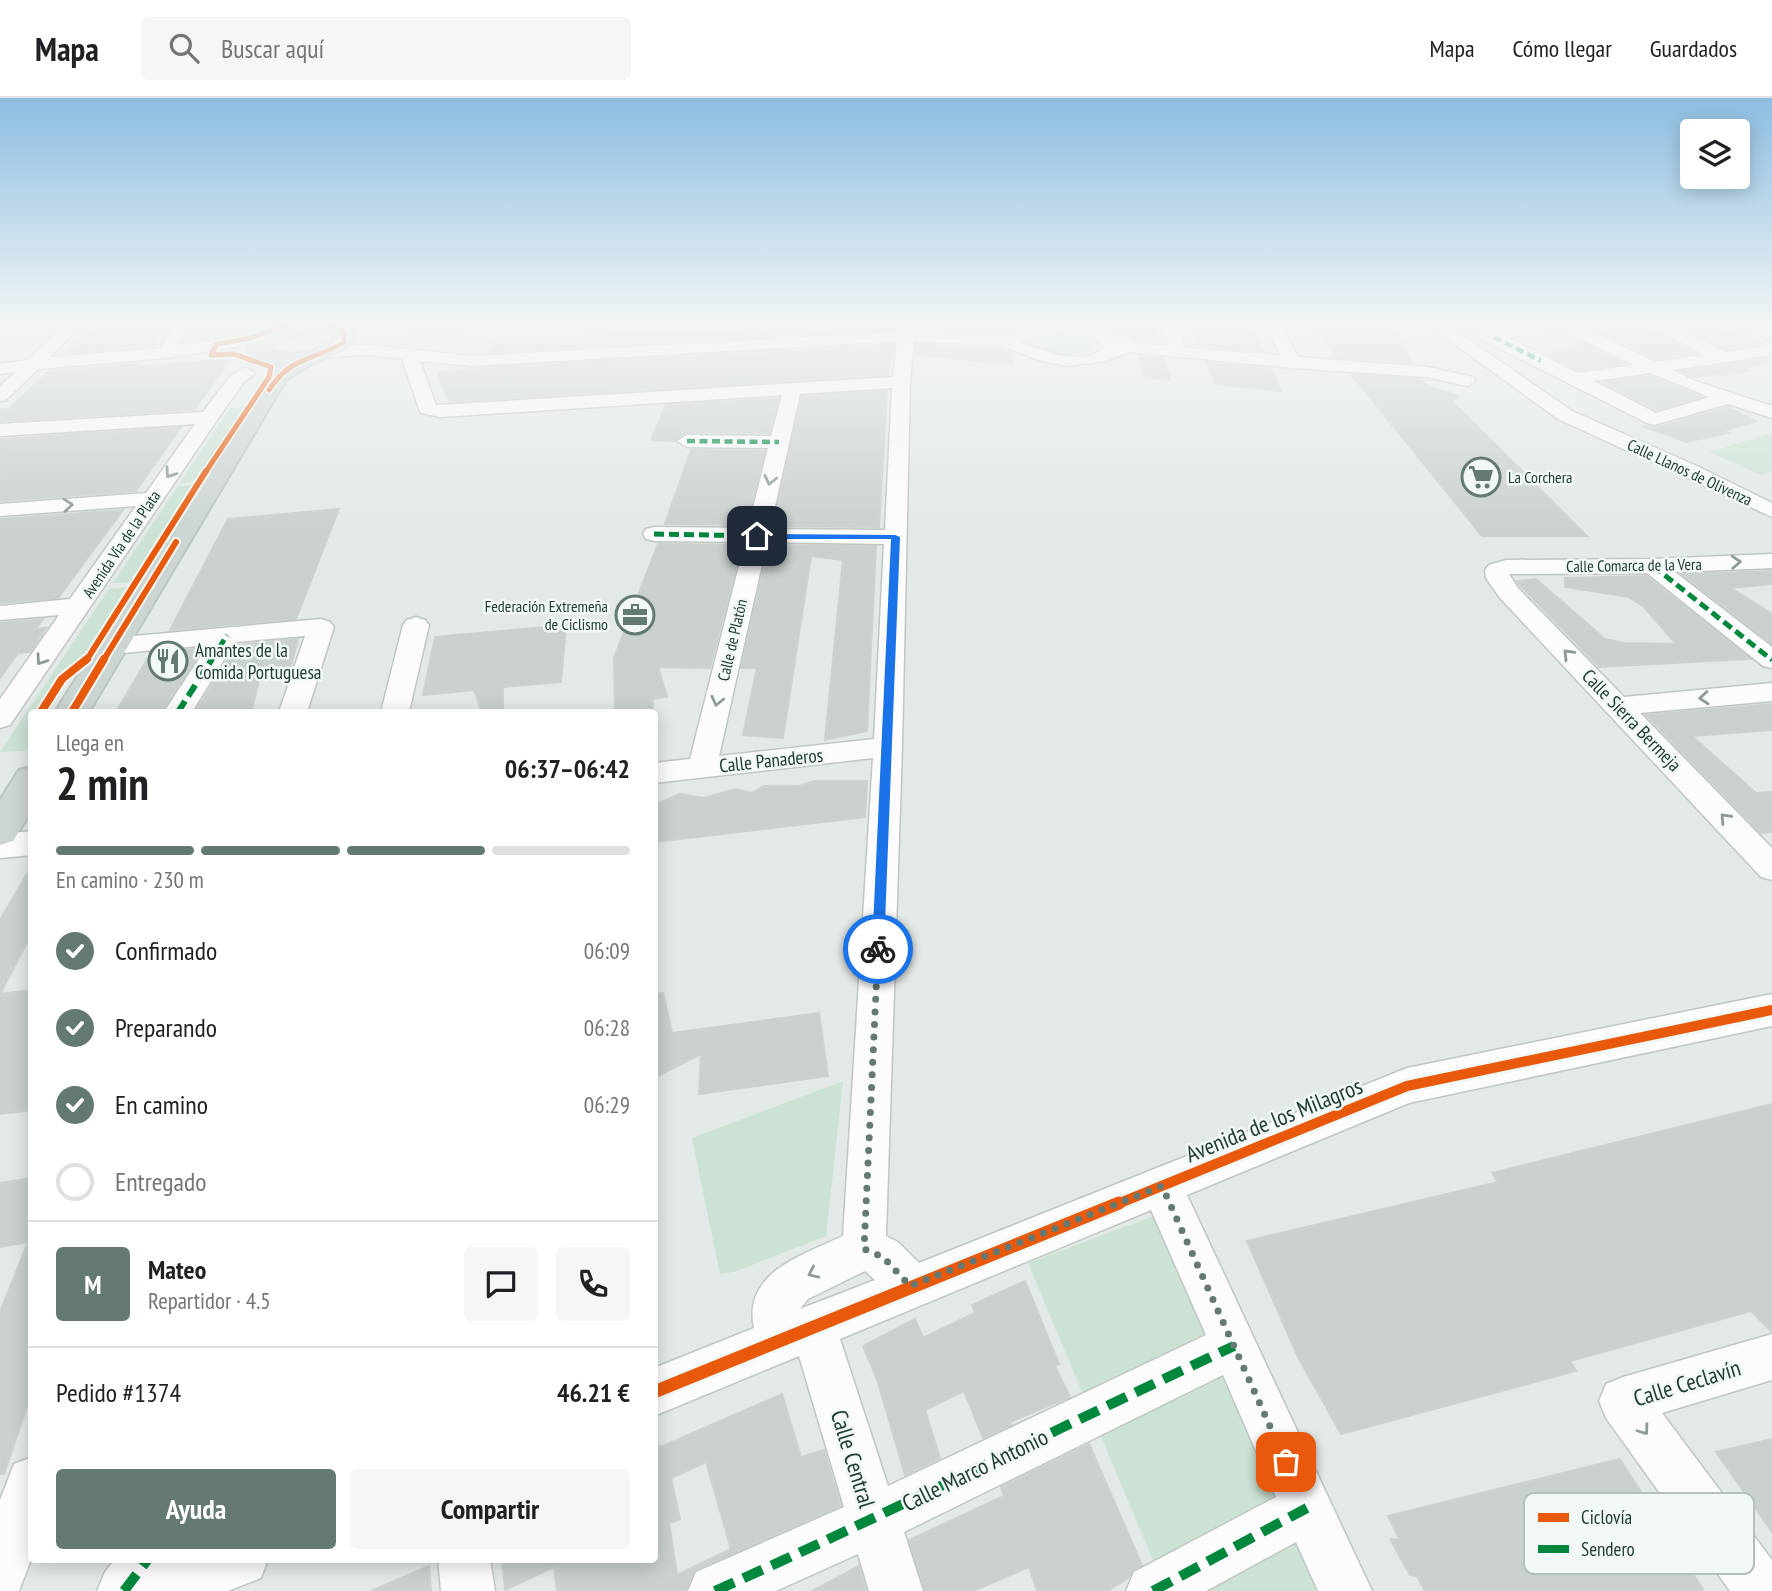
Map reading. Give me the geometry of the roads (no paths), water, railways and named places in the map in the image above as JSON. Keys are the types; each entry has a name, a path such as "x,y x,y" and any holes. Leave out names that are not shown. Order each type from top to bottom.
{"main road":[{"path":"74,709 264,393"},
{"path":"0,831 28,786"}],"street":[{"name":"Avenida Vía de la Plata","path":"0,719 227,393"},
{"path":"422,393 428,409 444,411 545,393"},
{"name":"Calle de Platón","path":"702,768 791,393"},
{"path":"901,393 888,747 864,1249 883,1257 910,1286"},
{"path":"1498,393 1561,418"},
{"name":"Calle Llanos de Olivenza","path":"1549,393 1561,418 1692,471 1772,511"},
{"path":"1603,393 1654,419 1755,393"},
{"path":"1713,393 1772,412"},
{"path":"0,430 209,417"},
{"path":"687,441 779,442"},
{"path":"0,510 151,499"},
{"path":"654,534 895,537"},
{"name":"Calle Comarca de la Vera","path":"1497,570 1506,567 1653,566 1772,561"},
{"path":"1653,566 1772,660"},
{"name":"Calle Sierra Bermeja","path":"1497,570 1498,578 1509,593 1772,868"},
{"path":"0,613 79,606"},
{"path":"397,709 416,625"},
{"path":"112,646 321,627 294,709"},
{"path":"180,709 227,635"},
{"path":"1618,706 1772,692"},
{"name":"Calle Panaderos","path":"658,773 888,747"},
{"path":"0,846 28,843"},
{"name":"Avenida de los Milagros","path":"658,1390 1407,1086 1772,1010"},
{"path":"1162,1186 1345,1591"},
{"name":"Calle Central","path":"864,1249 792,1283 774,1310 796,1334 873,1521 896,1591"},
{"name":"Calle Marco Antonio","path":"715,1591 873,1521 1090,1413 1234,1346"},
{"name":"Calle Ceclavín","path":"1690,1493 1623,1401 1772,1357"},
{"path":"0,1572 28,1493"},
{"path":"1153,1591 1307,1508"},
{"path":"124,1591 145,1563"},
{"path":"164,1591 232,1563"},
{"path":"464,1563 468,1591"},
{"name":"Calle Ceclavín","path":"1750,1574 1762,1591"}],"place":[{"name":"La Corchera","path":"1481,477"},
{"name":"Federación Extremeña de Ciclismo","path":"635,615"},
{"name":"Amantes de la Comida Portuguesa","path":"168,661"}]}
